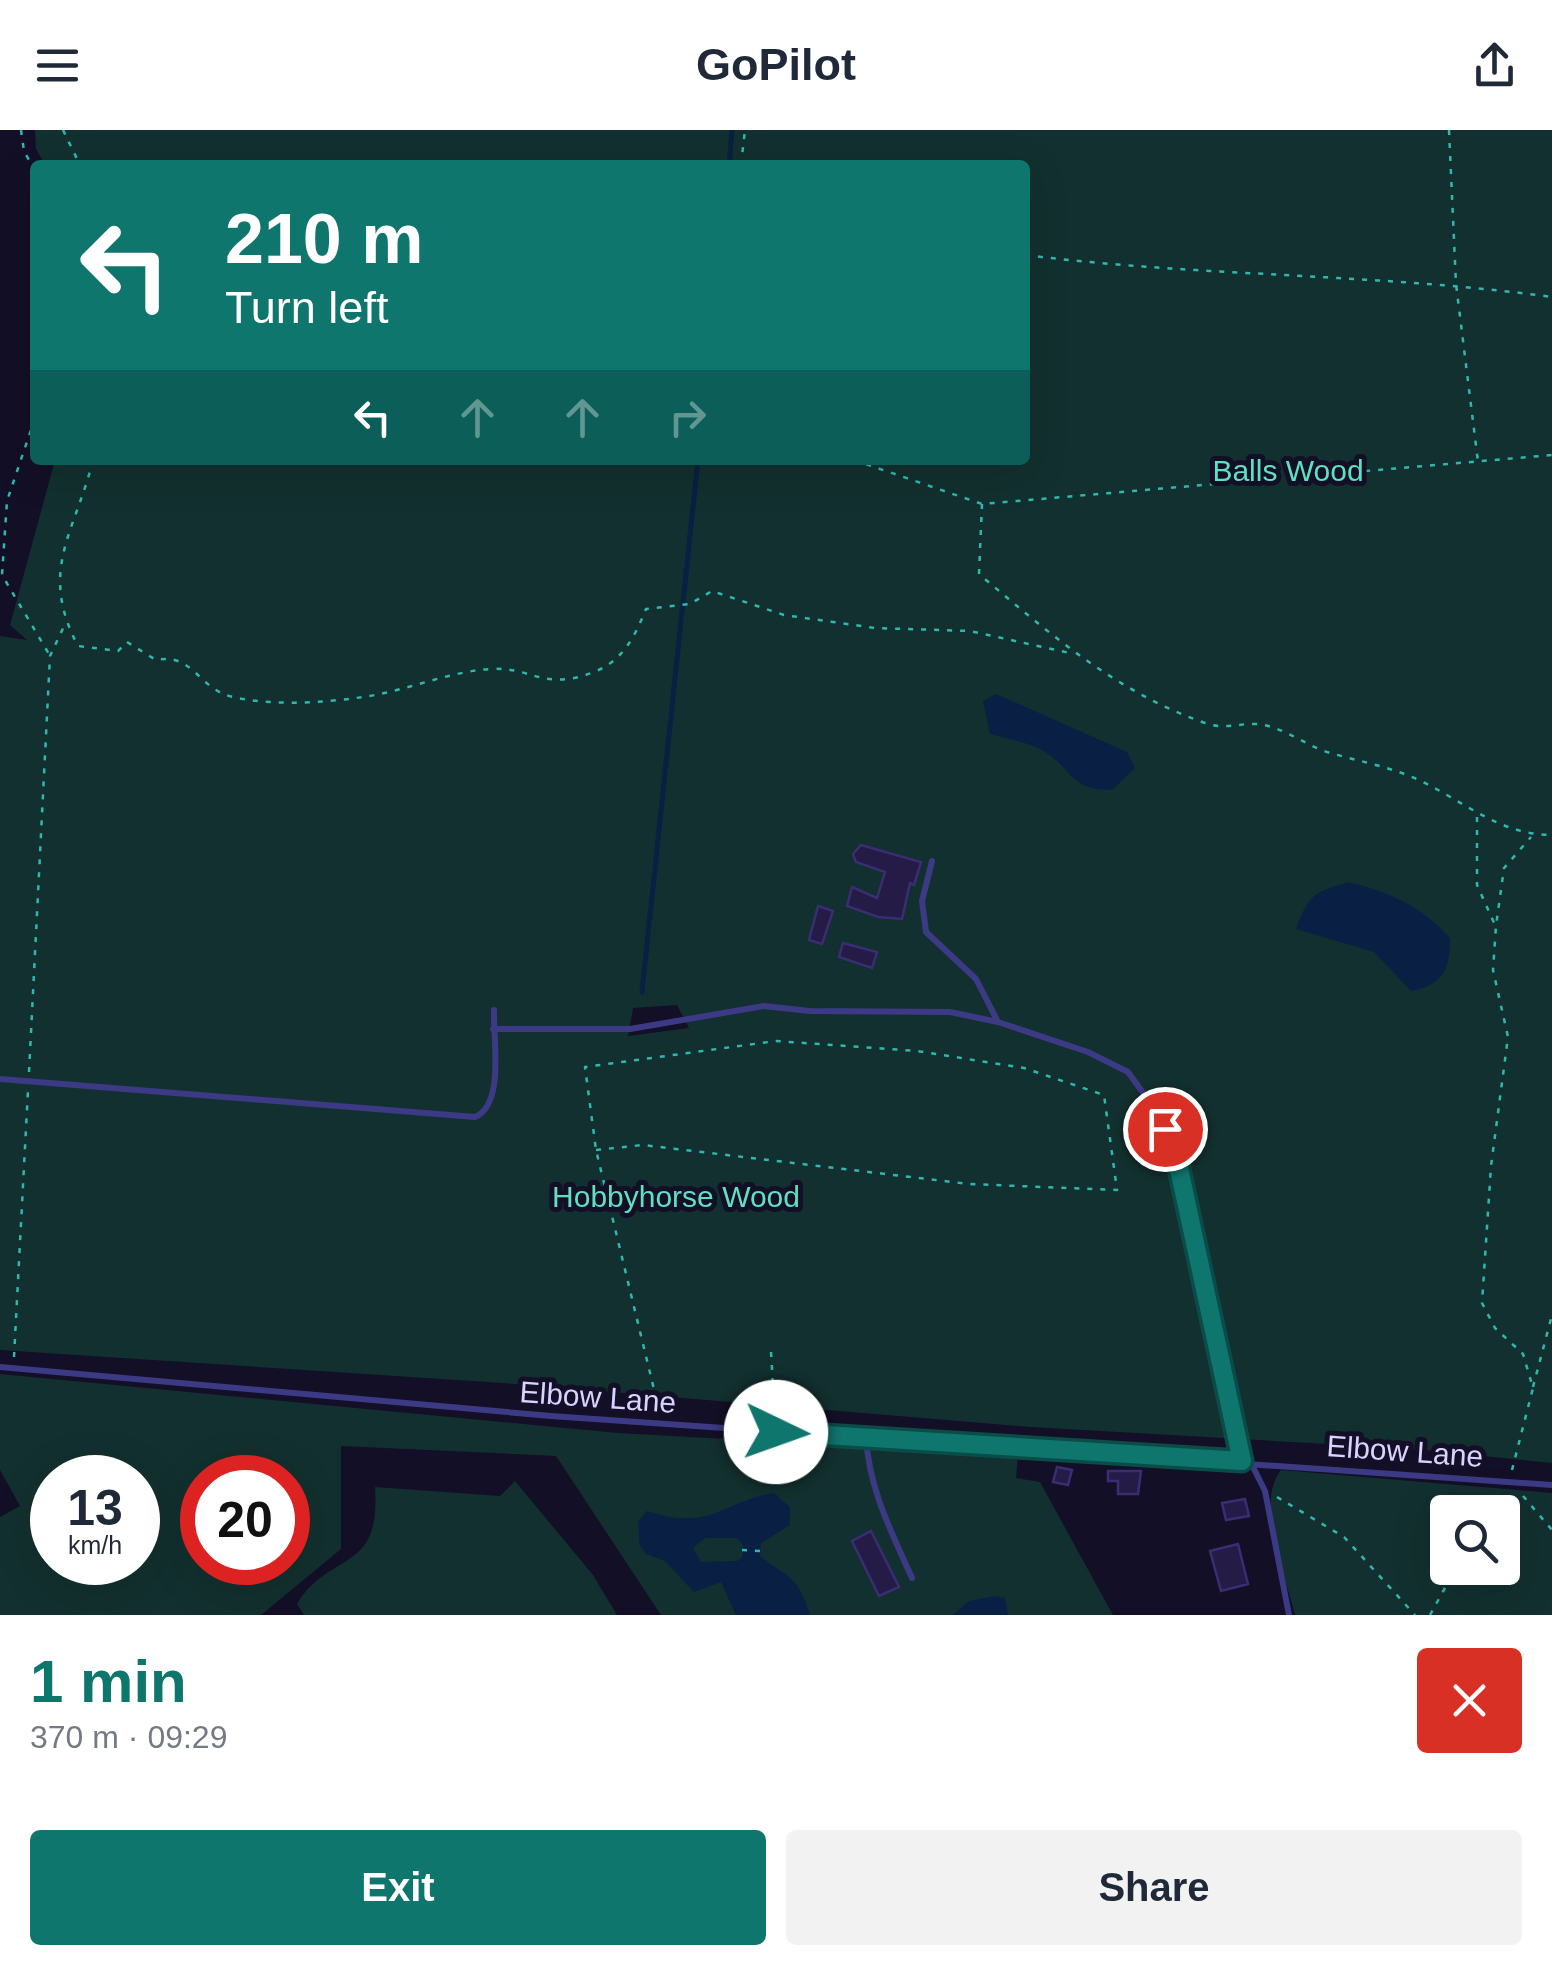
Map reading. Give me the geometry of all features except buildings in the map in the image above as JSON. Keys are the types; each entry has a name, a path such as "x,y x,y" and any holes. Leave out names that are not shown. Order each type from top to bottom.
{"lane":[{"path":"932,861 922,902 926,932 976,979 998,1022"},
{"path":"494,1029 630,1029 764,1006 810,1012 950,1012 998,1022 1088,1052 1128,1072 1154,1108 1175,1150 1242,1461"},
{"path":"0,1079 475,1116 484,1113 492,1099 494,1010"},
{"name":"Elbow Lane","path":"0,1366 667,1425 1552,1485"},
{"path":"866,1437 868,1472 876,1499 912,1578"},
{"path":"1251,1464 1265,1490 1289,1615"}],"path":[{"path":"22,130 24,151 30,162"},
{"path":"63,130 78,160"},
{"path":"742,160 745,130"},
{"path":"1449,130 1456,284 1478,463"},
{"path":"1030,256 1121,267 1456,284 1552,297"},
{"path":"30,433 7,500 2,575 50,656"},
{"path":"869,465 982,504 1552,454"},
{"path":"91,465 57,568 66,623 78,646 118,651 127,642 156,660 170,657 189,664 206,686 230,697 278,702 363,697 491,669 542,681 571,680 599,670 625,652 646,610 690,604 712,591 784,615 875,628 970,631 1074,654"},
{"path":"982,504 978,574 1074,654 1135,694 1208,725 1257,724 1290,732 1325,751 1373,762 1427,783 1477,816 1533,835 1552,835"},
{"path":"14,1368 50,656 66,623"},
{"path":"1477,816 1477,885 1496,926"},
{"path":"1533,835 1504,868 1496,926 1493,970 1508,1037 1491,1166 1482,1302 1495,1328 1523,1354 1533,1388"},
{"path":"596,1150 643,1145 970,1184 1117,1190 1104,1095 1024,1068 899,1050 776,1041 585,1066 596,1150 655,1401 667,1425"},
{"path":"1499,1495 1509,1481 1552,1315"},
{"path":"771,1352 776,1432"},
{"path":"1509,1481 1552,1530"},
{"path":"1265,1490 1344,1537 1415,1615"},
{"path":"742,1550 761,1551"},
{"path":"1430,1615 1447,1585"}],"green space":[{"path":"35,130 1552,130 1552,1463 1414,1449 1030,1427 503,1383 0,1350 0,636 27,640 10,625 54,465 1030,465 1030,160 42,160 36,149","holes":["677,1005 689,1028 628,1036 633,1008"]},
{"path":"0,1374 618,1433 1018,1455 1016,1478 1040,1482 1113,1615 661,1615 556,1456 341,1446 341,1549 310,1575 310,1455 180,1455 180,1585 297,1585 261,1615 0,1615 0,1517 20,1506 0,1470"},
{"path":"1281,1470 1552,1493 1552,1615 1295,1615 1274,1541 1273,1485"},
{"path":"515,1481 593,1575 617,1615 304,1615 297,1604 310,1587 362,1548 375,1515 375,1487 500,1496"}],"water":[{"path":"996,694 1127,752 1135,768 1112,790 1087,787 1039,749 990,734 983,701"},
{"path":"1349,882 1404,902 1450,938 1449,958 1438,980 1411,991 1374,952 1296,929 1314,896"},
{"path":"774,1493 790,1507 790,1525 761,1543 760,1556 796,1585 810,1615 736,1615 721,1582 694,1592 665,1561 646,1554 640,1546 638,1522 647,1511 669,1517 702,1517","holes":["705,1538 737,1538 743,1545 743,1556 737,1561 701,1562 693,1548"]},
{"path":"1005,1598 1008,1615 953,1615 969,1601"}],"waterway":[{"path":"729,160 732,130"},
{"path":"642,992 697,465"}],"route":[{"path":"776,1432 1242,1461 1175,1150 1165,1129"}],"park label":[{"name":"Balls Wood","path":"1288,470"},
{"name":"Hobbyhorse Wood","path":"676,1196"}]}
